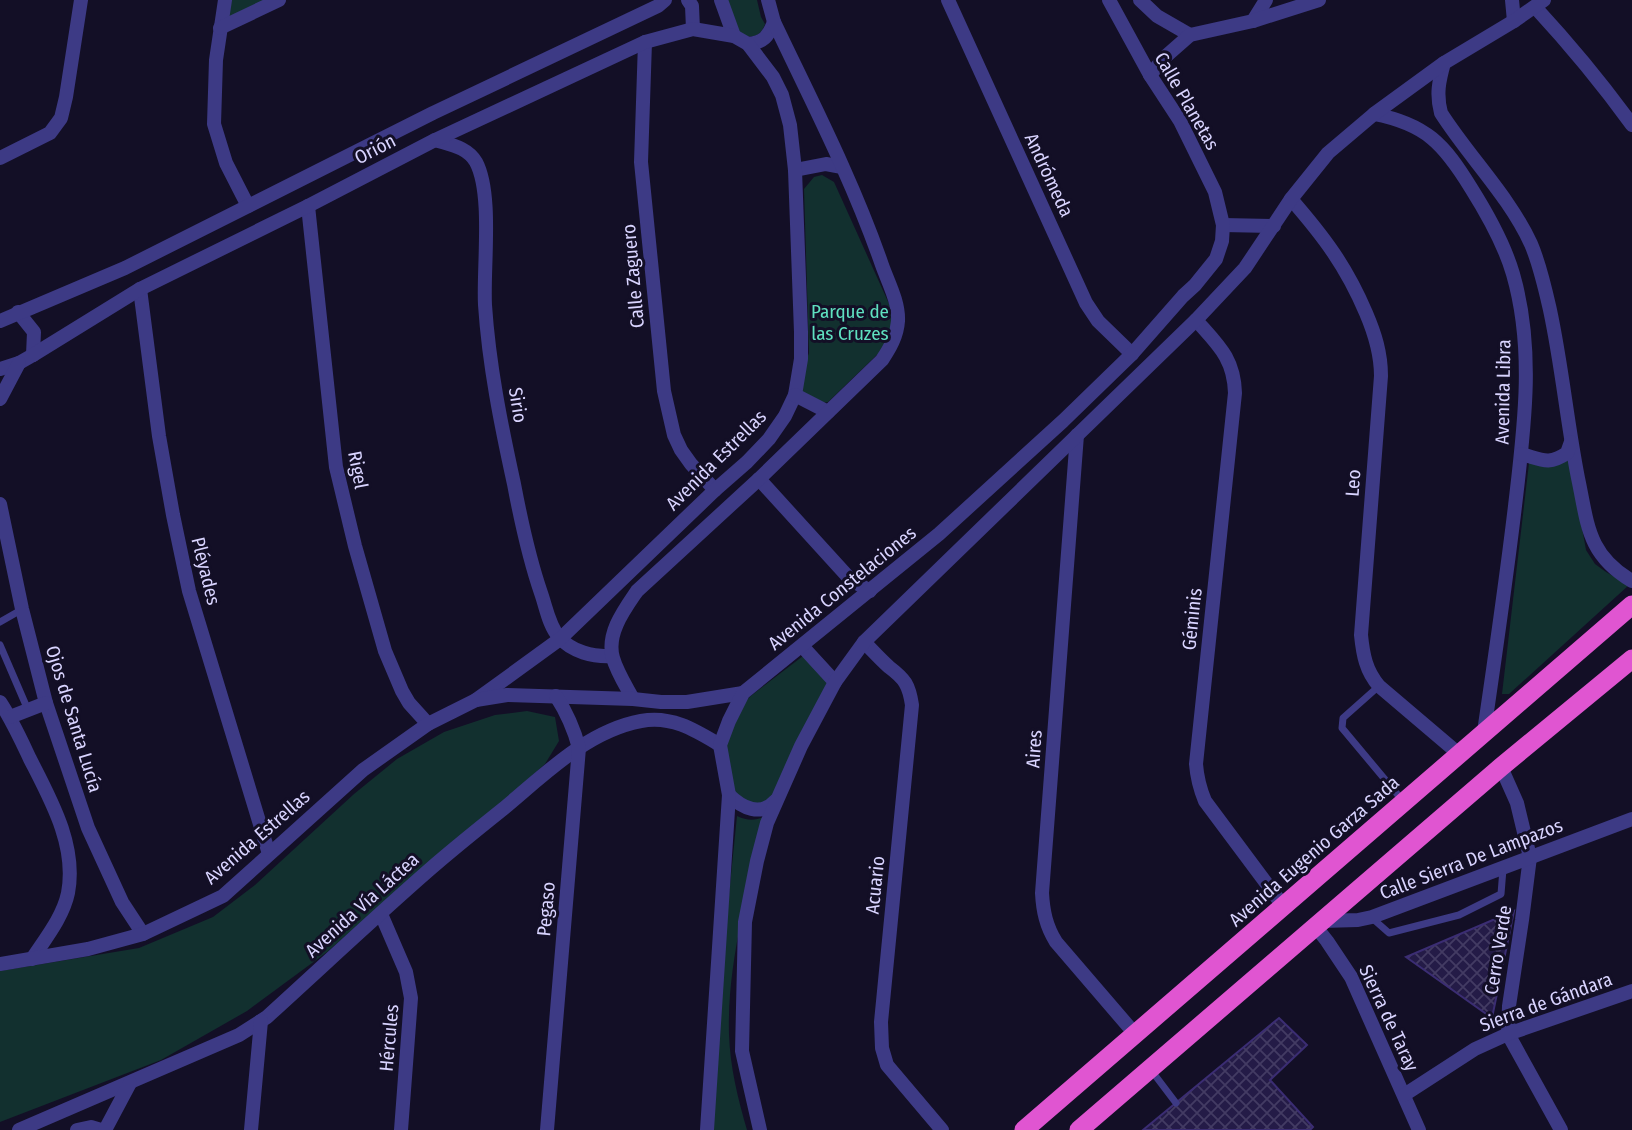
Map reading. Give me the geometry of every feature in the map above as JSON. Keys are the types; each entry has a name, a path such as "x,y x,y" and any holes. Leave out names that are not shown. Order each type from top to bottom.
{"highway":[{"name":"Avenida Eugenio Garza Sada","path":"1024,1130 1632,605"},
{"path":"1079,1130 1501,767 1632,659"}],"street":[{"path":"0,158 50,133 61,118 81,0"},
{"path":"225,0 216,60 214,124 226,163 248,206"},
{"path":"220,28 279,0"},
{"name":"Orión","path":"0,321 125,268 433,113 604,33 665,0"},
{"path":"688,0 692,6 693,29"},
{"path":"721,0 734,36"},
{"path":"633,698 612,656 613,637 622,611 637,591 760,479 882,360 896,334 898,320 895,302 873,237 774,22 768,0"},
{"name":"Andrómeda","path":"948,0 1086,303 1098,321 1132,354"},
{"name":"Calle Planetas","path":"1109,0 1150,75 1180,121 1218,201 1223,225"},
{"name":"Calle Planetas","path":"1140,0 1157,16 1191,35"},
{"path":"1252,21 1266,0"},
{"path":"1150,75 1191,35 1252,21 1319,0"},
{"path":"1512,0 1514,21"},
{"path":"759,1130 742,1051 745,922 757,861 766,823 801,746 835,682 864,642 1196,320 1245,268 1291,199 1328,153 1374,114 1444,63 1540,3 1632,125"},
{"path":"748,44 763,40 774,22"},
{"name":"Orión","path":"0,369 33,355 140,289 435,140 645,42 693,29 734,36 748,44"},
{"name":"Calle Zaguero","path":"645,42 641,162 664,391 674,435 681,450 715,490"},
{"name":"Avenida Estrellas","path":"0,964 88,949 143,934 223,896 362,770 428,724 476,700 560,639 769,439 795,395 801,359 795,170 790,125 782,95 773,77 748,44"},
{"path":"1444,63 1437,98 1441,113 1506,202 1530,242 1539,265 1559,348 1571,442 1589,533 1605,561 1632,581"},
{"name":"Avenida Libra","path":"1374,114 1394,117 1416,126 1442,148 1483,206 1506,252 1514,276 1524,339 1526,372 1521,454 1484,732"},
{"name":"Sirio","path":"435,140 463,148 475,160 481,175 485,205 485,304 498,413 534,574 560,639"},
{"path":"795,170 826,164 842,167"},
{"name":"Leo","path":"1291,199 1338,257 1355,288 1378,345 1381,376 1361,635 1362,653 1367,668 1380,686 1459,754"},
{"name":"Rigel","path":"308,206 336,467 385,651 409,703 428,724"},
{"path":"1223,225 1274,226"},
{"name":"Avenida Constelaciones","path":"720,745 743,693 960,515 1132,354 1216,259 1222,241 1223,225"},
{"name":"Pléyades","path":"140,289 159,436 190,591 269,854"},
{"path":"18,312 34,332 33,355"},
{"name":"Géminis","path":"1196,320 1229,360 1236,393 1196,764 1197,776 1205,801 1284,907"},
{"path":"0,399 19,363"},
{"path":"795,395 828,412"},
{"name":"Aires","path":"1077,435 1042,906 1049,931 1056,942 1135,1034"},
{"path":"1521,454 1538,460 1553,460 1567,453 1571,442"},
{"path":"760,479 850,579 870,591"},
{"name":"Ojos de Santa Lucía","path":"0,504 22,609 46,703 88,828 122,902 143,934"},
{"path":"560,639 587,655 612,656"},
{"name":"Acuario","path":"864,642 901,675 911,695 912,705 881,1023 882,1048 887,1065 942,1130"},
{"path":"802,646 835,682"},
{"path":"556,696 687,702 743,693"},
{"name":"Avenida Estrellas","path":"476,700 507,695 556,696"},
{"name":"Pegaso","path":"547,1130 579,748 574,730 556,696"},
{"path":"0,702 48,794 68,852 68,895 57,919 32,959"},
{"path":"10,717 46,703"},
{"name":"Avenida Vía Láctea","path":"25,1128 239,1035 261,1021 430,869 579,748 616,727 643,720 677,722 720,745"},
{"path":"707,1130 729,795 720,745"},
{"name":"Cerro Verde","path":"1501,767 1517,803 1530,857 1508,1006 1508,1034"},
{"path":"729,795 747,809 770,807 778,798"},
{"name":"Calle Sierra De Lampazos","path":"1319,924 1372,917 1632,818"},
{"name":"Hércules","path":"381,914 406,972 411,998 401,1130"},
{"name":"Sierra de Taray","path":"1319,924 1351,977 1419,1130"},
{"name":"Sierra de Gándara","path":"1404,1095 1475,1049 1508,1034 1632,991"},
{"path":"251,1130 261,1021"},
{"path":"1508,1034 1561,1130"},
{"path":"77,1130 92,1127 103,1130 130,1083"},
{"path":"25,1128 48,1130"}],"lane":[{"path":"0,622 22,609"},
{"path":"0,645 28,710"},
{"path":"1380,686 1343,718 1342,728 1404,802"},
{"path":"1372,917 1389,933 1459,915 1501,894 1503,867"},
{"path":"1150,1069 1175,1103"}],"green space":[{"path":"224,0 279,0 220,28"},
{"path":"724,0 757,0 765,24 761,32 752,36 739,36"},
{"name":"Parque de las Cruzes","path":"822,175 834,182 890,306 893,322 884,348 828,402 822,403 803,395 802,384 809,353 804,189 814,177"},
{"path":"1569,455 1586,550 1595,564 1629,585 1509,694 1502,694 1529,463"},
{"path":"803,656 823,674 828,686 771,799 763,804 737,800 724,751 743,703"},
{"path":"527,711 555,717 559,741 545,764 327,952 247,1011 161,1060 0,1122 0,971 139,948 213,917 255,885 354,794 397,759 444,732 495,715"},
{"path":"737,816 751,820 766,816 740,924 729,1007 731,1059 747,1130 705,1130"}],"building":[{"path":"1514,911 1492,1018 1406,957"},
{"path":"1279,1018 1307,1045 1270,1080 1313,1127 1310,1130 1143,1130"}]}
